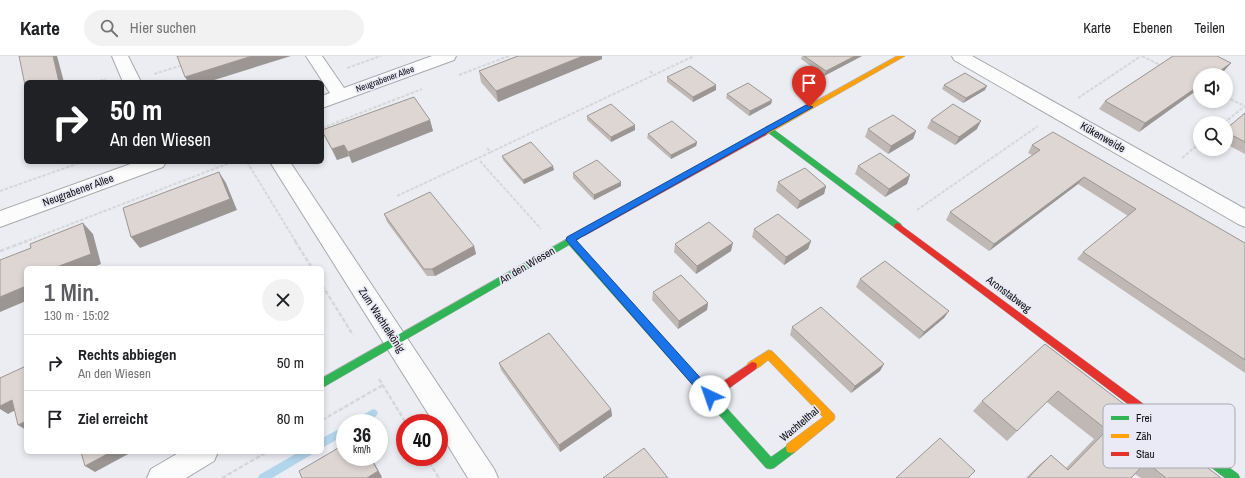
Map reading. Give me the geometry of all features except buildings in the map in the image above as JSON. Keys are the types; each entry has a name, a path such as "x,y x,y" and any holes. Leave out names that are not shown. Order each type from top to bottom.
{"street":[{"path":"120,56 130,80"},
{"path":"314,56 340,95"},
{"name":"Neugrabener Allee","path":"324,101 448,56"},
{"name":"An den Wiesen","path":"324,382 557,247 902,56"},
{"name":"Kükenweide","path":"960,56 1245,219"},
{"name":"Aronstabweg","path":"769,129 1136,404"},
{"name":"Neugrabener Allee","path":"0,219 151,164"},
{"name":"Zum Wachtelkönig","path":"281,164 484,478"},
{"name":"Wachtelthal","path":"570,240 770,464 830,417 769,354 710,396"},
{"path":"161,478 202,454"},
{"name":"Aronstabweg","path":"1221,468 1234,478"}],"path":[{"path":"457,76 509,56"},
{"path":"397,196 694,56"},
{"path":"897,224 1141,56 1168,69"},
{"path":"137,80 189,63"},
{"path":"650,72 654,75"},
{"path":"324,127 428,87"},
{"path":"1233,100 1245,106 1233,116"},
{"path":"487,148 490,152"},
{"path":"480,161 557,247"},
{"path":"0,191 76,164"},
{"path":"0,251 227,164"},
{"path":"248,164 311,266"},
{"path":"324,419 383,385"},
{"path":"222,478 264,454"},
{"path":"432,466 439,478"}],"waterway":[{"path":"324,442 336,435"},
{"path":"263,478 305,454"}],"traffic: fast":[{"path":"769,129 898,226"},
{"path":"324,382 581,234"},
{"path":"570,240 770,464 791,448"},
{"path":"1221,468 1234,478"}],"traffic: slow":[{"path":"763,133 902,56"},
{"path":"752,366 769,354 830,417 791,448"}],"traffic: jam":[{"path":"581,234 763,133"},
{"path":"898,226 1136,404"},
{"path":"710,396 752,366"}],"route":[{"path":"710,396 570,240 809,107"}]}
